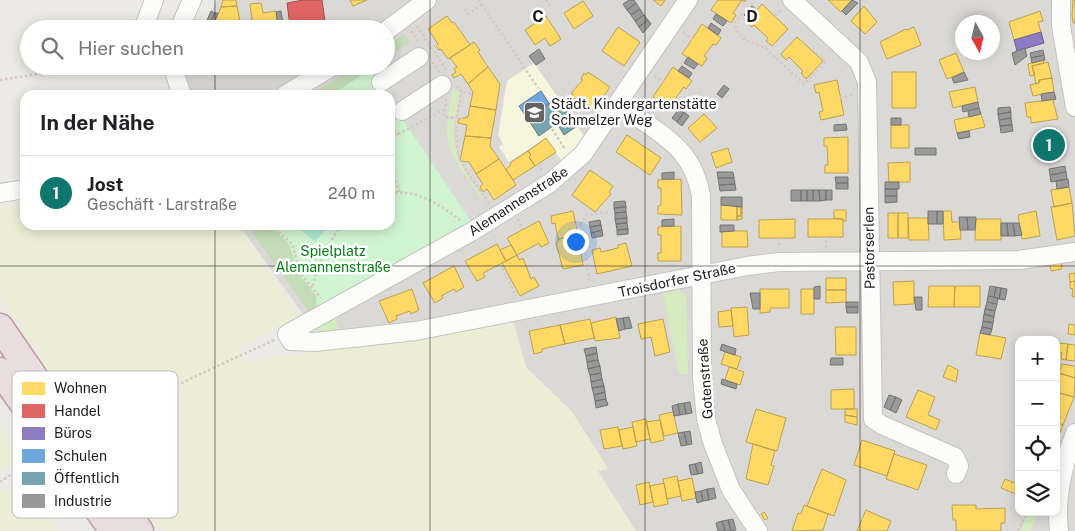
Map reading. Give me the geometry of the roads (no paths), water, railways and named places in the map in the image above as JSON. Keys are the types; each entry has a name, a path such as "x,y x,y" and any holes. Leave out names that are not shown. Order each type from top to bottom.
{"highway":[{"path":"0,327 30,371"},
{"path":"0,371 12,388"},
{"path":"104,518 113,531"},
{"path":"131,518 140,531"}],"street":[{"path":"147,20 154,0"},
{"path":"182,20 192,0"},
{"path":"395,25 427,0"},
{"name":"Alemannenstraße","path":"286,334 328,309 468,234 550,183 574,163 619,103 688,0"},
{"name":"Pastorserlen","path":"792,0 859,62 869,89 869,261 873,418 882,426 955,457 959,466 956,474"},
{"path":"1061,0 1061,26 1075,107"},
{"path":"395,73 420,57"},
{"path":"175,75 180,90"},
{"path":"293,90 318,75"},
{"path":"381,82 392,75"},
{"path":"402,111 448,80"},
{"name":"Gotenstraße","path":"619,103 682,151 692,167 701,196 702,378 706,419 713,444 731,490 758,531"},
{"path":"0,193 20,190"},
{"name":"Troisdorfer Straße","path":"286,334 291,341 298,343 373,337 416,331 524,311 701,274 779,262 1019,260 1075,252"},
{"path":"1059,531 1059,489 1073,444"}],"place":[{"name":"Städt. Kindergartenstätte Schmelzer Weg","path":"535,112"},
{"name":"Jost","path":"1049,145"}],"park label":[{"name":"Spielplatz Alemannenstraße","path":"333,260"}]}
